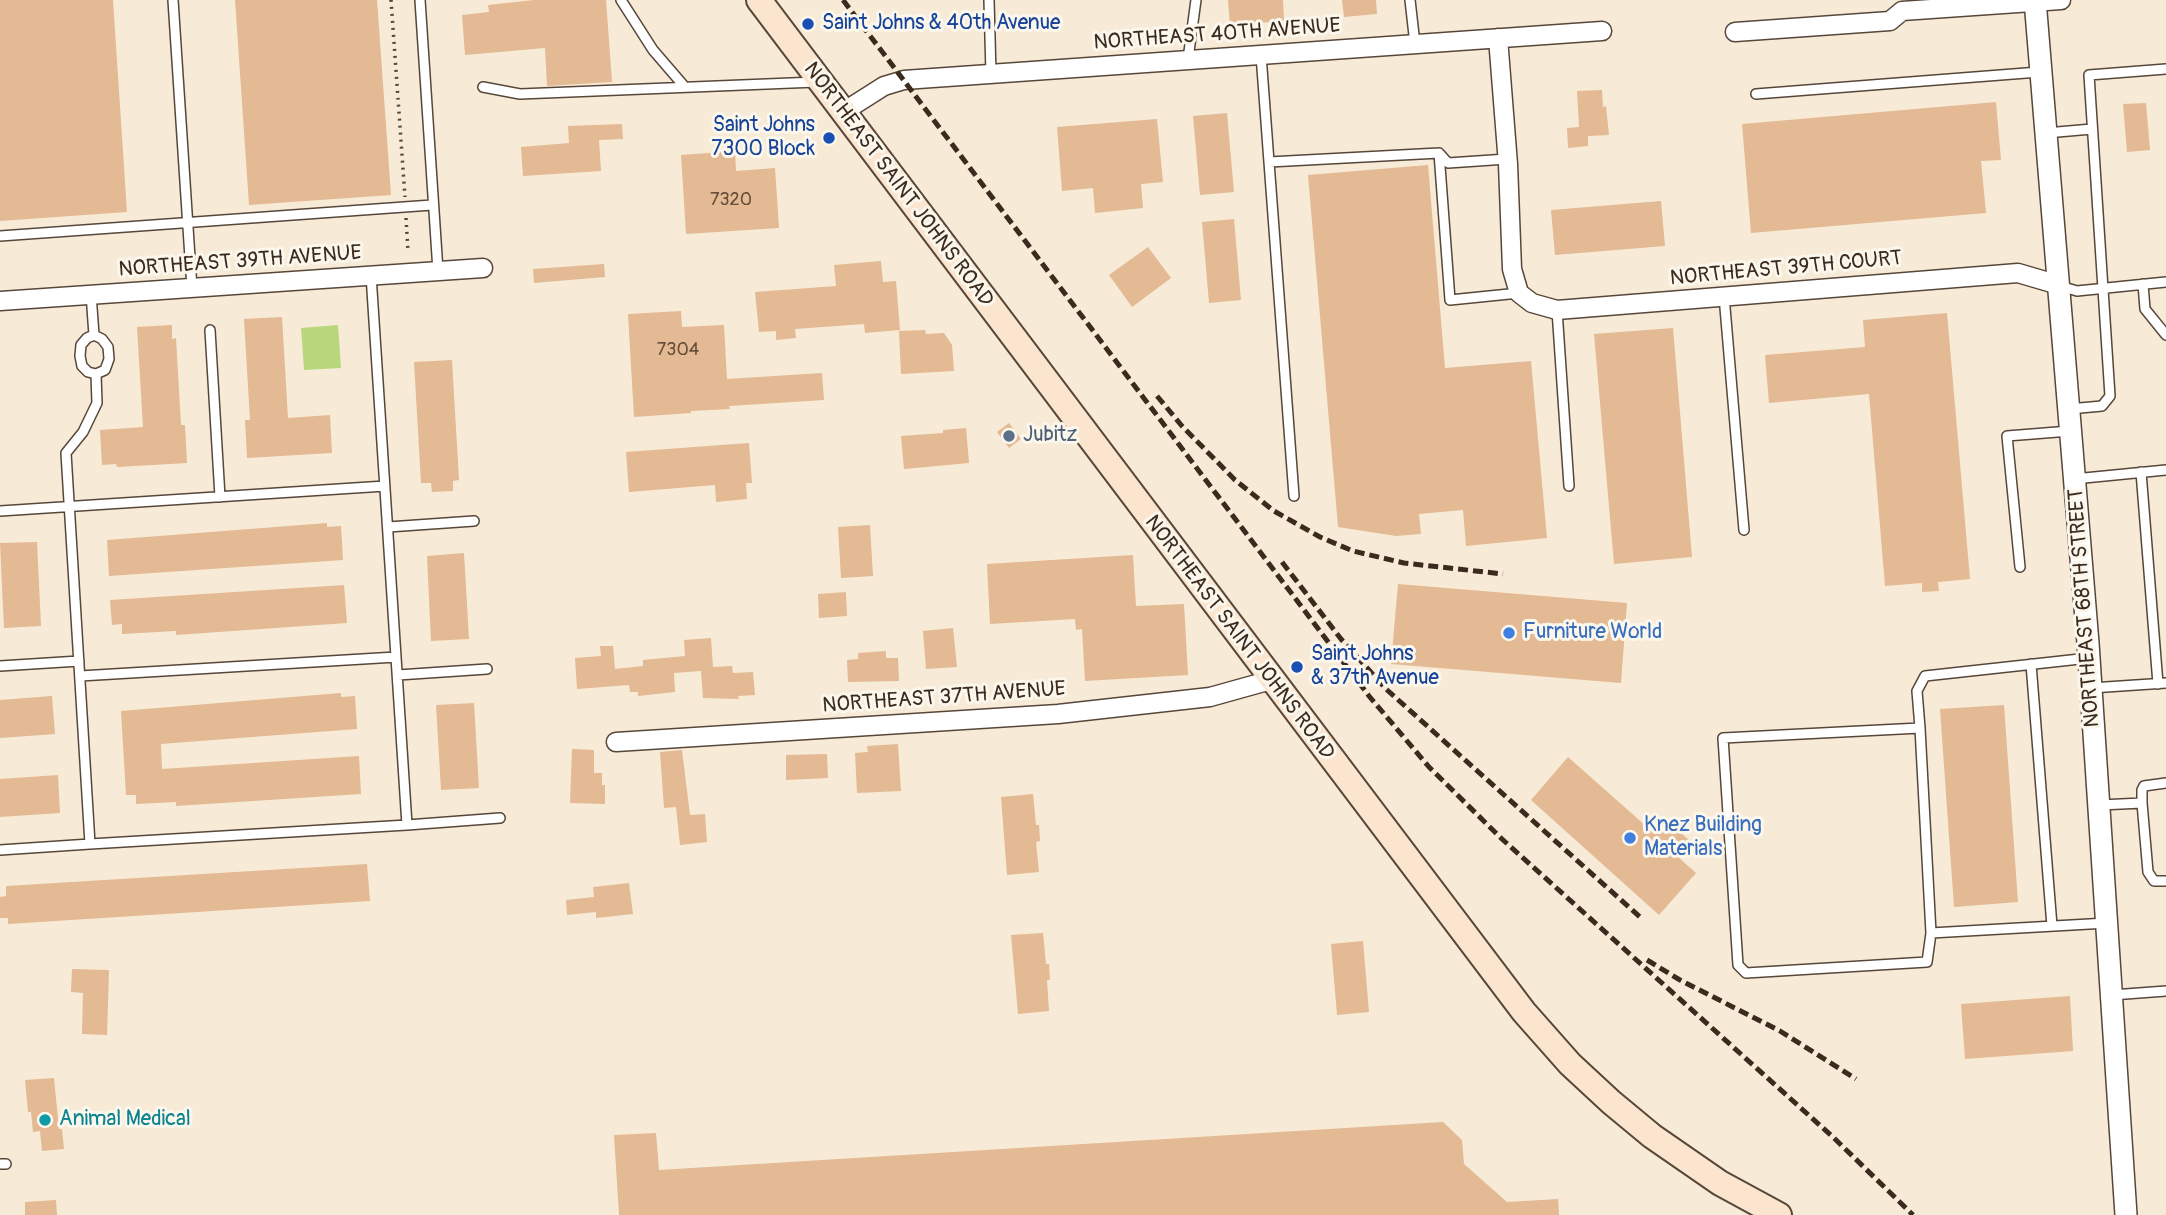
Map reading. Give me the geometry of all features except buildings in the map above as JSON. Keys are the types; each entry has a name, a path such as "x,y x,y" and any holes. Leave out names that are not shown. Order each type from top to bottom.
{"main road":[{"name":"NORTHEAST SAINT JOHNS ROAD","path":"759,0 1524,1012 1570,1063 1611,1102 1653,1136 1720,1183 1779,1215"}],"street":[{"path":"1735,32 1890,21 1902,12 2061,0"},
{"name":"NORTHEAST 68TH STREET","path":"2035,1 2089,657 2126,1215"},
{"name":"NORTHEAST 40TH AVENUE","path":"843,112 891,83 1188,59 1602,31"},
{"path":"1498,38 1512,269 1518,293"},
{"name":"NORTHEAST 39TH AVENUE","path":"0,300 483,268"},
{"name":"NORTHEAST 39TH COURT","path":"1518,293 1532,303 1557,310 2018,273 2059,285"},
{"name":"NORTHEAST 37TH AVENUE","path":"616,742 1058,714 1210,697 1271,680"}],"lane":[{"path":"173,0 192,288"},
{"path":"420,0 438,271"},
{"path":"621,0 653,50 684,86"},
{"path":"989,0 991,74"},
{"path":"1188,59 1196,0"},
{"path":"1410,0 1415,44"},
{"path":"1261,55 1294,496"},
{"path":"2069,409 2102,406 2110,396 2089,75 2166,69"},
{"path":"1756,94 2041,72"},
{"path":"483,87 520,94 821,81"},
{"path":"2046,133 2092,129"},
{"path":"1439,153 1448,163 1507,159"},
{"path":"1269,162 1439,153"},
{"path":"1439,153 1450,300 1518,293"},
{"path":"0,236 432,205"},
{"path":"372,275 407,824"},
{"path":"2059,285 2077,291 2166,282"},
{"path":"2143,284 2145,309 2166,335"},
{"path":"91,294 94,335"},
{"path":"1724,296 1744,530"},
{"path":"1557,310 1569,486"},
{"path":"209,330 220,497"},
{"path":"94,335 102,339 108,347 109,359 106,369 96,374 82,366 80,356 81,345 94,335"},
{"path":"90,844 66,453 83,432 97,403 96,374"},
{"path":"2020,567 2007,436 2070,431"},
{"path":"2074,479 2166,470"},
{"path":"2091,688 2162,683 2141,472"},
{"path":"0,511 385,486"},
{"path":"388,527 474,521"},
{"path":"80,676 396,657"},
{"path":"1920,727 1723,738 1738,965 1746,973 1927,962 1931,933 1920,727 1917,691 1925,676 2089,657"},
{"path":"0,666 79,661"},
{"path":"2031,664 2052,926"},
{"path":"398,675 487,669"},
{"path":"2166,783 2144,786 2142,803 2148,872 2154,881 2166,881"},
{"path":"2100,805 2142,803"},
{"path":"0,850 500,818"},
{"path":"1931,933 2108,923"},
{"path":"2112,995 2166,991"}],"path":[{"path":"391,0 408,251"}],"green space":[{"path":"338,325 341,368 304,370 301,328"}],"railway":[{"path":"843,0 1369,696 1429,767 1502,839 1833,1137 1913,1215"},
{"path":"1157,396 1235,480 1274,511 1320,537 1353,551 1404,563 1503,574"},
{"path":"1282,562 1341,639 1386,689 1640,917"},
{"path":"1647,960 1680,980 1780,1031 1856,1079"}],"place":[{"name":"Saint Johns & 40th Avenue","path":"808,24"},
{"name":"Saint Johns 7300 Block","path":"829,138"},
{"name":"Jubitz","path":"1009,436"},
{"name":"Furniture World","path":"1509,633"},
{"name":"Saint Johns & 37th Avenue","path":"1297,667"},
{"name":"Knez Building Materials","path":"1630,838"},
{"name":"Animal Medical","path":"45,1120"}]}
